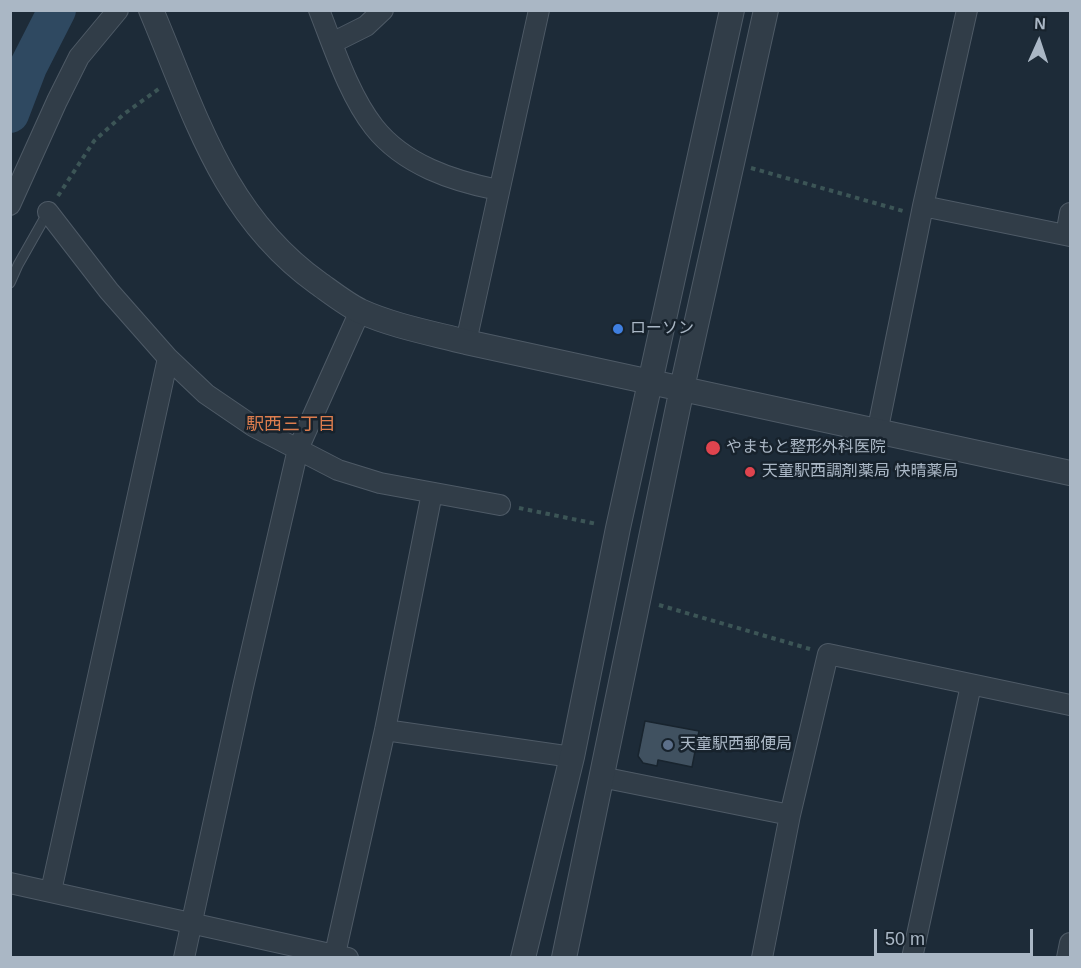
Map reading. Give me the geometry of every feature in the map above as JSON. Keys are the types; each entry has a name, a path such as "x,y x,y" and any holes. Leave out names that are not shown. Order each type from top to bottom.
{"street":[{"path":"10,205 79,57 118,10"},
{"path":"151,10 214,159 229,188 268,240 290,261 333,294 360,311 399,325 466,342 877,433 1071,473"},
{"path":"319,10 358,102 374,127 412,160 464,183 498,190"},
{"path":"332,43 366,26 383,10"},
{"path":"466,342 539,10"},
{"path":"523,957 572,757 618,528 732,10"},
{"path":"564,957 637,598 730,162 766,10"},
{"path":"877,433 922,211 967,10"},
{"path":"922,211 1068,236 1071,213"},
{"path":"48,212 109,291 168,358 206,394 243,420 338,470 380,483 500,505"},
{"path":"184,957 298,449 360,311"},
{"path":"51,891 168,358"},
{"path":"10,883 341,956 432,493"},
{"path":"762,957 790,815 828,654 971,686 1071,705"},
{"path":"912,957 971,686"},
{"path":"385,730 572,757"},
{"path":"601,777 790,815"},
{"path":"1067,957 1071,943"}],"lane":[{"path":"10,283 48,212"}],"path":[{"path":"48,212 94,141 124,114 178,75"},
{"path":"730,162 922,211"},
{"path":"500,505 618,528"},
{"path":"637,598 828,654"}],"building":[{"path":"645,721 699,731 692,767 658,760 657,766 643,763 638,756"}],"waterway":[{"path":"10,114 28,67 57,10"}],"place":[{"name":"ローソン","path":"618,329"},
{"name":"やまもと整形外科医院","path":"713,448"},
{"name":"天童駅西調剤薬局 快晴薬局","path":"750,472"},
{"name":"天童駅西郵便局","path":"668,745"}],"district":[{"name":"駅西三丁目","path":"291,425"}]}
